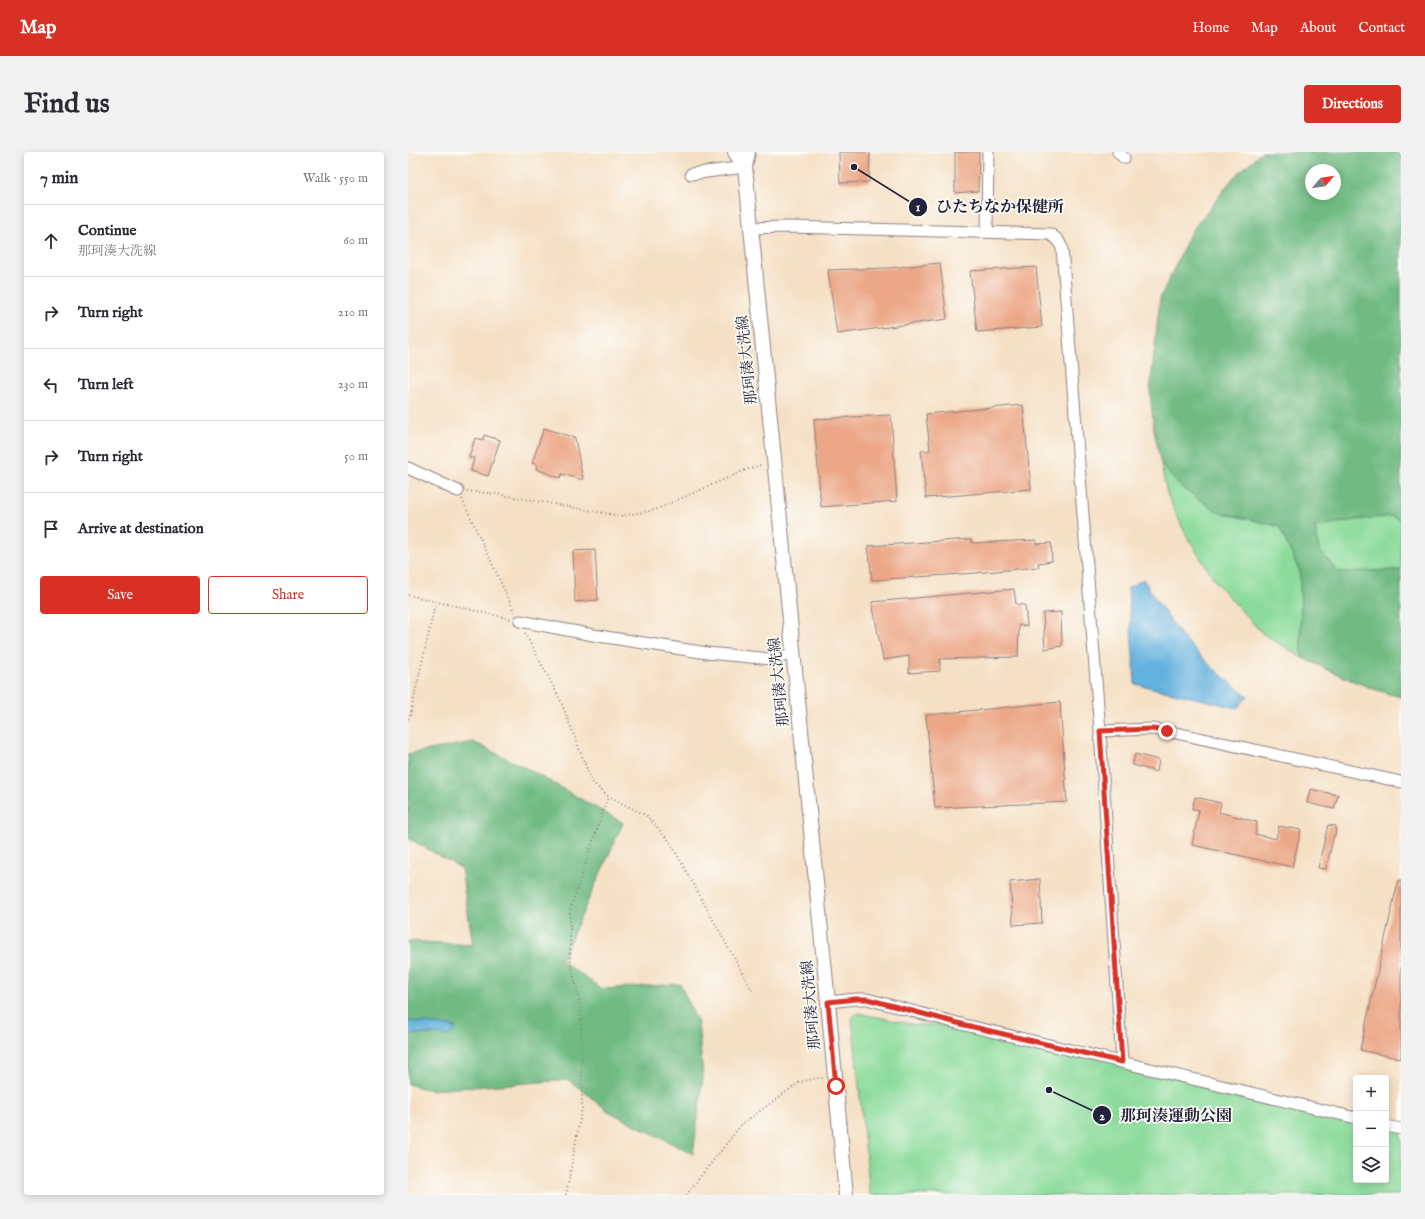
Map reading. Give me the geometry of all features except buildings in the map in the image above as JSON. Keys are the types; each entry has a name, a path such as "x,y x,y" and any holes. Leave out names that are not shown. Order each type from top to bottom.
{"main road":[{"name":"那珂湊大洗線","path":"735,152 744,167"},
{"name":"那珂湊大洗線","path":"748,152 744,167 846,1195"}],"street":[{"path":"987,232 988,152"},
{"path":"692,174 744,167"},
{"path":"751,228 789,227 1050,234 1058,240 1062,248 1100,731 1122,1062"},
{"path":"408,468 458,491"},
{"path":"520,622 707,653 771,659 793,654"},
{"path":"1100,731 1152,729 1167,731 1401,782"},
{"path":"828,1002 867,999 965,1025 1353,1117"},
{"path":"1389,1127 1401,1129"}],"path":[{"path":"753,992 670,842 647,816 608,796 592,782 560,699 520,622 458,491 498,494 621,516 655,510 743,471 774,460"},
{"path":"408,595 520,622"},
{"path":"408,719 410,716 436,601"},
{"path":"566,1195 582,1108 581,1009 570,958 570,910 608,796"},
{"path":"686,1195 742,1124 800,1082 817,1078 835,1078"}],"green space":[{"path":"1262,152 1401,152 1401,520 1392,516 1362,519 1315,527 1319,550 1338,572 1401,570 1401,697 1363,685 1303,658 1301,645 1300,572 1279,526 1218,512 1180,486 1161,464 1154,430 1150,392 1160,298 1191,232 1234,177"},
{"path":"1161,464 1180,486 1218,512 1279,526 1300,572 1301,645 1303,658 1262,633 1218,585 1187,537 1167,494"},
{"path":"1392,516 1401,520 1401,570 1338,572 1319,550 1315,526"},
{"path":"473,742 528,769 623,823 561,961 602,989 680,984 698,1023 703,1078 693,1154 608,1111 569,1080 430,1090 408,1084 408,941 473,945 461,868 408,838 408,754"},
{"path":"858,1013 915,1025 965,1025 1353,1117 1353,1183 1389,1183 1389,1127 1401,1129 1401,1195 870,1195 852,1017"}],"water":[{"path":"1143,579 1159,605 1192,648 1213,668 1248,696 1237,708 1135,684 1128,588"},
{"path":"408,1021 456,1027 450,1036 435,1034 408,1034"}],"place":[{"name":"ひたちなか保健所","path":"854,167"},
{"name":"那珂湊運動公園","path":"1049,1090"}],"route":[{"path":"836,1086 828,1002 856,999 867,999 965,1025 1122,1062 1100,731 1138,729 1167,731"}]}
